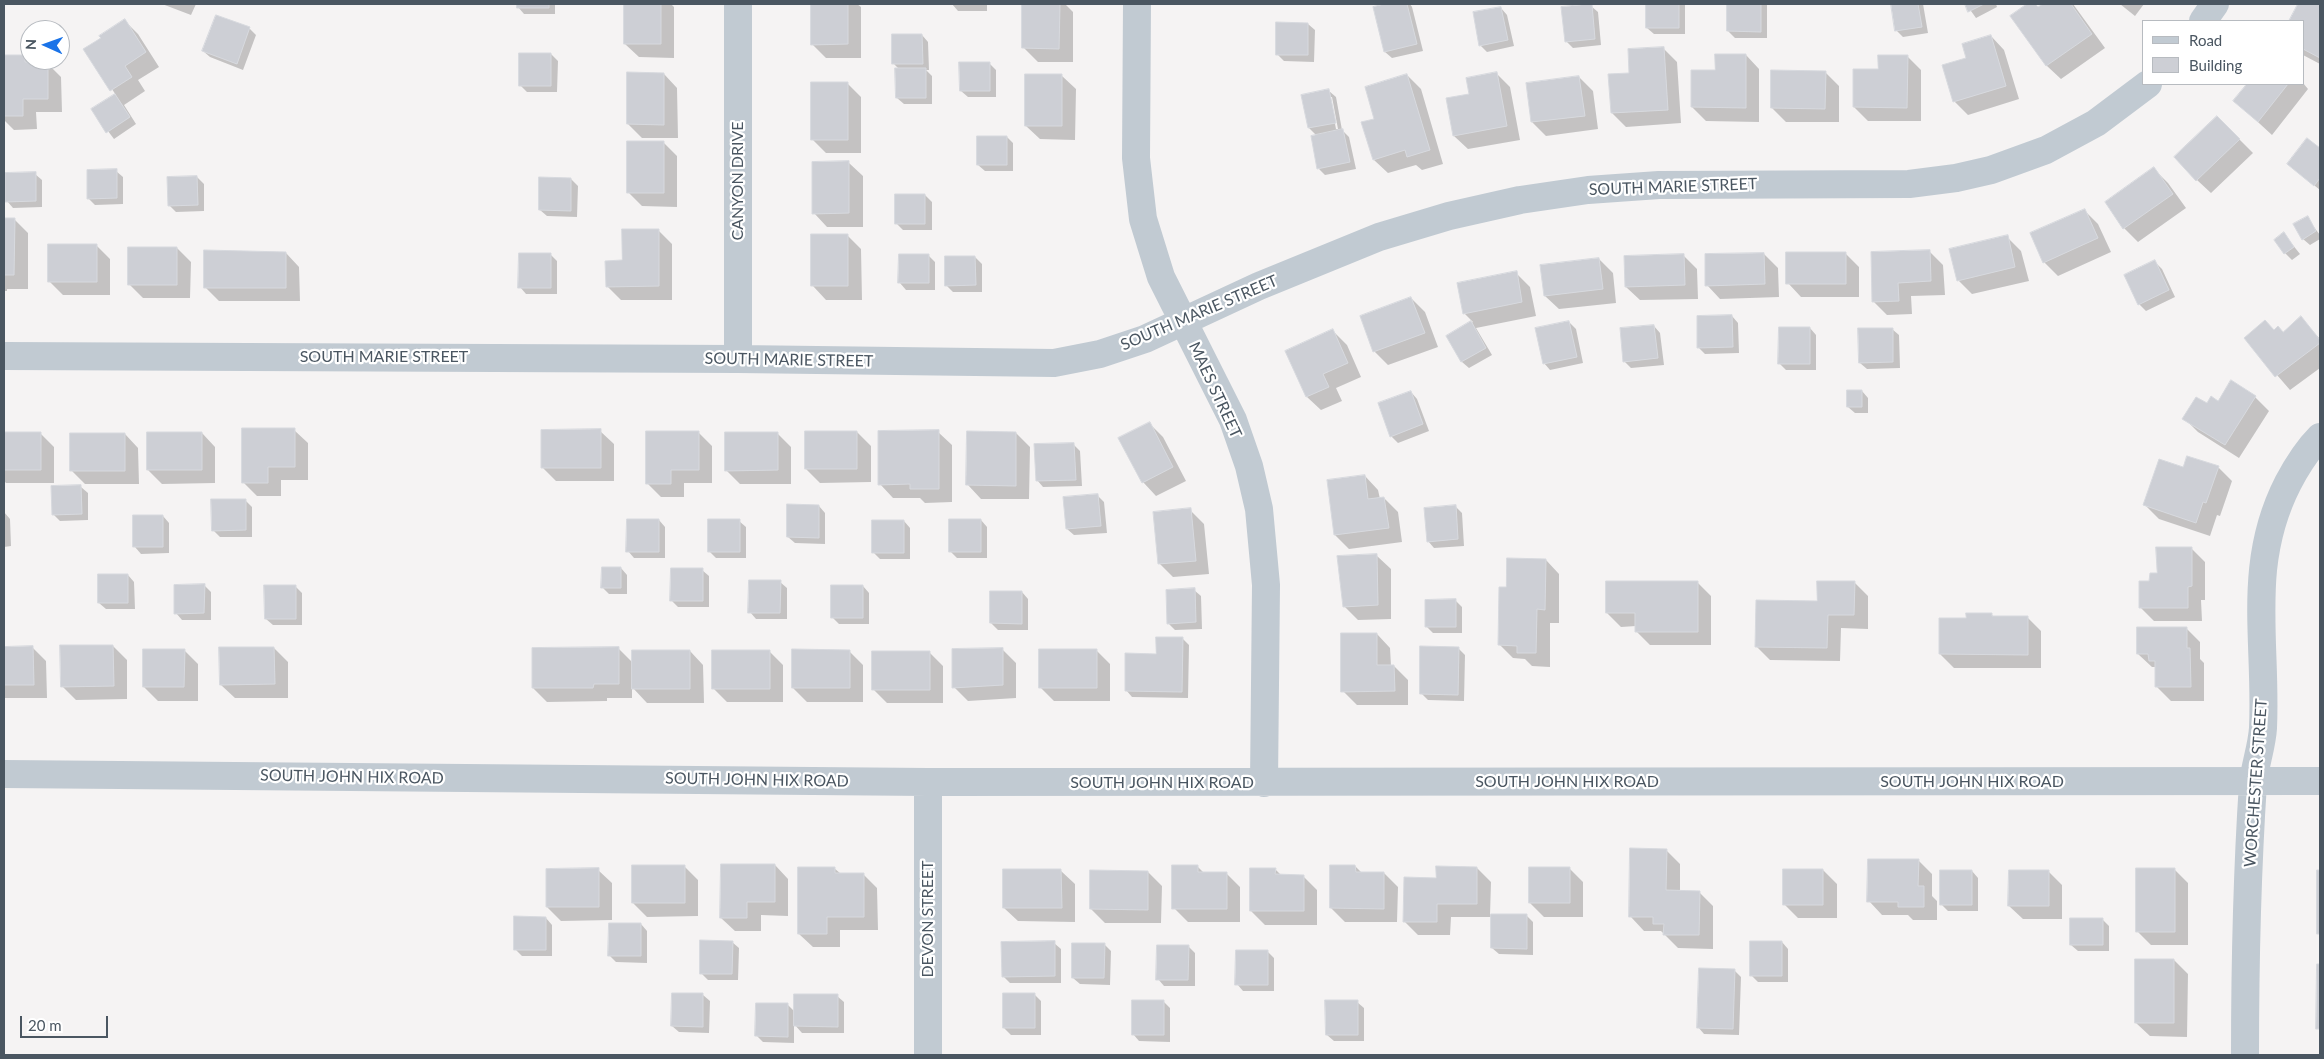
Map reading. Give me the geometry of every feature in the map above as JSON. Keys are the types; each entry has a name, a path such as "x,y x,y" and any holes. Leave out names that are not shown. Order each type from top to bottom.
{"street":[{"name":"CANYON DRIVE","path":"738,4 738,359"},
{"name":"MAES STREET","path":"1137,4 1138,188 1150,248 1183,323 1233,420 1249,466 1259,509 1266,585 1264,783"},
{"path":"2204,20 2215,4"},
{"name":"SOUTH MARIE STREET","path":"4,356 738,359 1054,363 1100,354 1183,323 1259,286 1379,237 1449,216 1520,200 1588,190 1659,185 1909,184 1956,178 1991,170 2046,150 2096,123 2147,85"},
{"name":"WORCHESTER STREET","path":"2244,1055 2253,781 2263,729 2261,587 2263,557 2269,530 2282,495 2310,447 2320,436"},
{"name":"SOUTH JOHN HIX ROAD","path":"4,774 928,782 2320,781"},
{"name":"DEVON STREET","path":"928,782 928,1055"}],"building":[{"path":"517,4 549,4 549,8 517,8"},
{"path":"624,4 661,4 661,44 624,44"},
{"path":"811,4 848,4 848,44 811,45"},
{"path":"1022,4 1060,4 1059,49 1022,48"},
{"path":"1385,4 1407,4 1417,44 1384,52 1373,7"},
{"path":"1592,4 1595,39 1565,42 1561,7"},
{"path":"1646,4 1679,4 1679,28 1646,28"},
{"path":"1727,4 1761,4 1761,32 1727,31"},
{"path":"1891,4 1918,4 1922,27 1895,31"},
{"path":"1965,4 1984,4 1968,12"},
{"path":"2027,4 2035,4 2038,7 2043,4 2071,4 2092,34 2046,66 2010,16"},
{"path":"2298,4 2320,4 2320,58 2304,50 2304,20 2290,20"},
{"path":"1501,7 1508,40 1479,46 1473,12"},
{"path":"216,15 250,27 237,64 202,51"},
{"path":"125,19 146,52 125,66 132,77 110,91 83,49 101,38 99,36"},
{"path":"1276,22 1308,23 1308,55 1276,55"},
{"path":"892,34 922,34 923,64 892,64"},
{"path":"1991,35 2006,86 1953,102 1942,65 1966,58 1962,44"},
{"path":"1664,47 1668,110 1611,113 1608,74 1629,73 1628,49"},
{"path":"519,53 551,53 551,86 519,86"},
{"path":"1715,54 1746,54 1746,108 1691,107 1691,70 1715,70"},
{"path":"4,55 20,55 20,70 48,70 48,99 23,99 23,116 4,116"},
{"path":"1878,55 1908,55 1907,108 1853,107 1853,69 1878,69"},
{"path":"959,62 990,62 990,91 960,91"},
{"path":"895,68 926,68 926,98 896,98"},
{"path":"1771,70 1826,71 1825,109 1771,108"},
{"path":"627,72 664,73 664,125 627,124"},
{"path":"1497,72 1507,126 1453,136 1446,98 1469,94 1466,78"},
{"path":"1025,74 1062,74 1062,126 1025,126"},
{"path":"1407,74 1430,150 1407,157 1405,150 1373,160 1361,122 1374,119 1365,87"},
{"path":"1579,76 1585,116 1531,122 1526,83"},
{"path":"811,82 848,82 848,140 811,140"},
{"path":"2246,85 2287,85 2258,122 2233,101"},
{"path":"1329,89 1336,123 1308,128 1301,95"},
{"path":"115,94 130,117 106,133 91,109"},
{"path":"2217,116 2240,139 2196,181 2174,157"},
{"path":"1343,129 1350,162 1317,169 1311,136"},
{"path":"977,136 1007,136 1007,165 977,165"},
{"path":"2307,138 2320,148 2320,178 2314,186 2287,164"},
{"path":"627,141 664,141 664,193 627,193"},
{"path":"849,161 849,213 812,214 812,162"},
{"path":"2154,167 2173,194 2123,229 2105,202"},
{"path":"117,169 117,198 87,199 87,170"},
{"path":"36,172 36,201 5,202 5,173"},
{"path":"197,176 198,205 168,206 167,177"},
{"path":"539,177 571,178 571,211 539,210"},
{"path":"895,194 925,194 925,224 895,224"},
{"path":"2085,209 2098,238 2043,263 2030,233"},
{"path":"2308,216 2316,231 2302,240 2293,224"},
{"path":"4,218 15,218 14,275 4,275"},
{"path":"622,229 659,229 659,286 606,287 605,261 622,260"},
{"path":"2284,232 2294,247 2284,254 2274,240"},
{"path":"811,234 848,234 848,286 811,286"},
{"path":"2008,235 2015,267 1957,281 1949,249"},
{"path":"48,244 97,244 97,282 48,282"},
{"path":"128,247 177,247 177,285 128,285"},
{"path":"204,250 286,252 286,288 204,288"},
{"path":"1930,250 1931,281 1898,283 1899,301 1872,302 1871,252"},
{"path":"1786,252 1846,252 1846,284 1786,284"},
{"path":"519,253 551,253 551,288 518,288"},
{"path":"1764,253 1765,284 1705,286 1705,254"},
{"path":"899,254 929,254 929,283 898,283"},
{"path":"1684,254 1685,285 1625,287 1624,256"},
{"path":"945,256 975,256 976,285 945,286"},
{"path":"1599,258 1603,289 1544,296 1540,265"},
{"path":"2155,260 2169,290 2138,305 2124,275"},
{"path":"1517,271 1522,302 1463,314 1457,283"},
{"path":"1411,297 1425,333 1373,352 1360,316"},
{"path":"1732,315 1733,347 1697,348 1697,316"},
{"path":"2301,316 2320,340 2320,343 2275,377 2244,338 2265,320 2274,330 2278,326 2283,332"},
{"path":"1471,321 1486,348 1461,362 1446,336"},
{"path":"1569,321 1577,357 1543,364 1535,328"},
{"path":"1654,325 1658,358 1623,362 1620,328"},
{"path":"1779,327 1810,327 1810,364 1778,364"},
{"path":"1858,328 1893,328 1893,362 1859,363"},
{"path":"1333,329 1348,363 1323,374 1329,387 1306,397 1285,351"},
{"path":"2231,380 2256,396 2225,445 2182,419 2196,397 2207,403 2211,396 2218,401"},
{"path":"1847,390 1862,390 1862,407 1847,407"},
{"path":"1411,391 1423,424 1390,437 1378,403"},
{"path":"1150,422 1173,467 1142,483 1118,438"},
{"path":"242,428 295,428 295,467 268,467 268,483 242,483"},
{"path":"601,429 601,468 541,468 541,430"},
{"path":"939,430 939,489 910,489 910,484 878,485 878,431"},
{"path":"646,431 699,431 699,470 671,470 671,484 646,484"},
{"path":"805,431 857,431 857,469 805,469"},
{"path":"967,431 1016,432 1016,486 966,485"},
{"path":"4,432 41,432 41,470 4,470"},
{"path":"147,432 202,432 202,470 147,470"},
{"path":"725,432 778,432 778,470 725,471"},
{"path":"70,433 125,433 125,471 70,471"},
{"path":"1074,443 1076,480 1036,481 1034,444"},
{"path":"2187,456 2219,466 2206,503 2203,502 2196,523 2143,505 2159,459 2183,467"},
{"path":"1365,475 1368,499 1384,497 1389,528 1334,535 1327,480"},
{"path":"81,485 82,514 52,515 51,486"},
{"path":"1098,494 1101,526 1066,529 1063,497"},
{"path":"211,499 246,499 246,530 212,531"},
{"path":"787,504 819,505 819,538 787,537"},
{"path":"1456,505 1458,539 1427,542 1424,508"},
{"path":"1191,508 1196,561 1158,564 1153,512"},
{"path":"133,515 163,515 163,547 133,547"},
{"path":"627,519 659,519 659,552 626,552"},
{"path":"708,519 740,519 740,552 708,552"},
{"path":"949,519 981,519 981,552 949,552"},
{"path":"872,520 904,520 904,553 872,553"},
{"path":"2156,547 2192,547 2192,586 2188,587 2188,608 2139,608 2139,581 2149,581 2150,573 2157,573"},
{"path":"1377,554 1378,605 1343,607 1337,556"},
{"path":"1507,558 1546,559 1545,610 1537,609 1536,653 1517,653 1517,646 1498,645 1499,587 1506,587"},
{"path":"602,567 621,567 621,588 601,588"},
{"path":"671,568 703,568 703,601 670,601"},
{"path":"98,574 128,574 128,603 98,603"},
{"path":"749,580 781,580 780,613 748,613"},
{"path":"1606,581 1698,581 1698,632 1635,632 1635,613 1606,613"},
{"path":"1817,581 1855,581 1854,615 1828,615 1827,648 1755,647 1756,600 1817,601"},
{"path":"205,584 204,613 174,614 174,585"},
{"path":"264,585 296,585 296,619 265,619"},
{"path":"831,585 863,585 863,618 831,618"},
{"path":"1195,588 1196,622 1167,624 1166,590"},
{"path":"990,591 1022,591 1022,624 990,623"},
{"path":"1456,599 1456,627 1425,627 1425,600"},
{"path":"1966,613 1992,613 1992,616 2028,616 2028,655 1939,654 1939,618 1966,618"},
{"path":"2137,627 2187,627 2187,648 2190,648 2191,687 2155,687 2155,661 2149,661 2148,654 2137,654"},
{"path":"1341,633 1377,633 1377,665 1394,665 1395,691 1341,692"},
{"path":"1156,637 1183,637 1182,692 1125,691 1125,653 1156,654"},
{"path":"60,645 113,645 114,686 61,687"},
{"path":"33,646 34,685 4,685 4,647"},
{"path":"1420,646 1459,647 1458,695 1420,694"},
{"path":"219,647 274,647 275,684 220,685"},
{"path":"619,647 619,684 594,684 593,688 532,688 532,648"},
{"path":"1003,648 1003,685 952,688 952,649"},
{"path":"143,649 185,649 184,687 143,687"},
{"path":"792,649 850,650 850,688 792,688"},
{"path":"1039,649 1097,649 1097,688 1039,688"},
{"path":"632,650 690,650 690,689 632,689"},
{"path":"712,650 770,650 770,689 712,689"},
{"path":"872,651 930,651 930,690 872,690"},
{"path":"1630,848 1667,849 1666,890 1700,891 1699,935 1663,935 1664,924 1653,924 1653,917 1629,917"},
{"path":"1868,859 1919,859 1918,886 1924,886 1924,907 1898,907 1898,902 1867,902"},
{"path":"721,864 775,864 775,902 747,902 747,918 720,918"},
{"path":"632,865 685,865 685,903 632,903"},
{"path":"1172,865 1198,865 1198,872 1227,872 1227,909 1172,909"},
{"path":"1330,865 1355,865 1356,872 1384,872 1384,909 1330,908"},
{"path":"1436,866 1477,867 1477,904 1437,904 1437,922 1403,922 1404,877 1436,878"},
{"path":"798,867 835,867 835,873 864,873 864,917 827,917 827,934 798,934"},
{"path":"1529,867 1570,867 1570,903 1529,903"},
{"path":"599,868 599,907 546,907 546,869"},
{"path":"1250,868 1276,868 1275,874 1304,875 1304,911 1250,911"},
{"path":"2136,868 2175,868 2175,932 2136,932"},
{"path":"1003,869 1061,869 1062,908 1003,908"},
{"path":"1783,869 1823,869 1823,905 1783,905"},
{"path":"1090,870 1148,871 1148,910 1090,909"},
{"path":"1940,870 1972,870 1972,905 1940,905"},
{"path":"2009,870 2049,870 2049,906 2008,906"},
{"path":"2317,870 2320,870 2320,934 2317,934"},
{"path":"1491,914 1527,914 1527,949 1491,948"},
{"path":"514,916 546,917 546,950 514,950"},
{"path":"2070,918 2103,918 2103,945 2070,945"},
{"path":"609,923 641,923 641,956 608,956"},
{"path":"700,940 733,941 732,974 700,974"},
{"path":"1055,941 1055,976 1002,977 1001,942"},
{"path":"1750,941 1782,941 1782,976 1750,976"},
{"path":"1072,943 1105,943 1104,978 1072,978"},
{"path":"1157,945 1189,945 1188,980 1156,980"},
{"path":"1236,950 1268,950 1268,985 1235,985"},
{"path":"2135,959 2174,959 2174,1023 2135,1023"},
{"path":"2317,964 2320,964 2320,1029 2316,1029"},
{"path":"1699,968 1735,969 1733,1029 1697,1028"},
{"path":"672,993 703,993 703,1027 671,1026"},
{"path":"1003,993 1035,993 1035,1028 1003,1028"},
{"path":"794,994 838,994 838,1027 794,1026"},
{"path":"1132,1000 1164,1000 1164,1035 1132,1035"},
{"path":"1325,1000 1358,1000 1358,1035 1326,1035"},
{"path":"756,1003 788,1003 788,1037 755,1036"}]}
